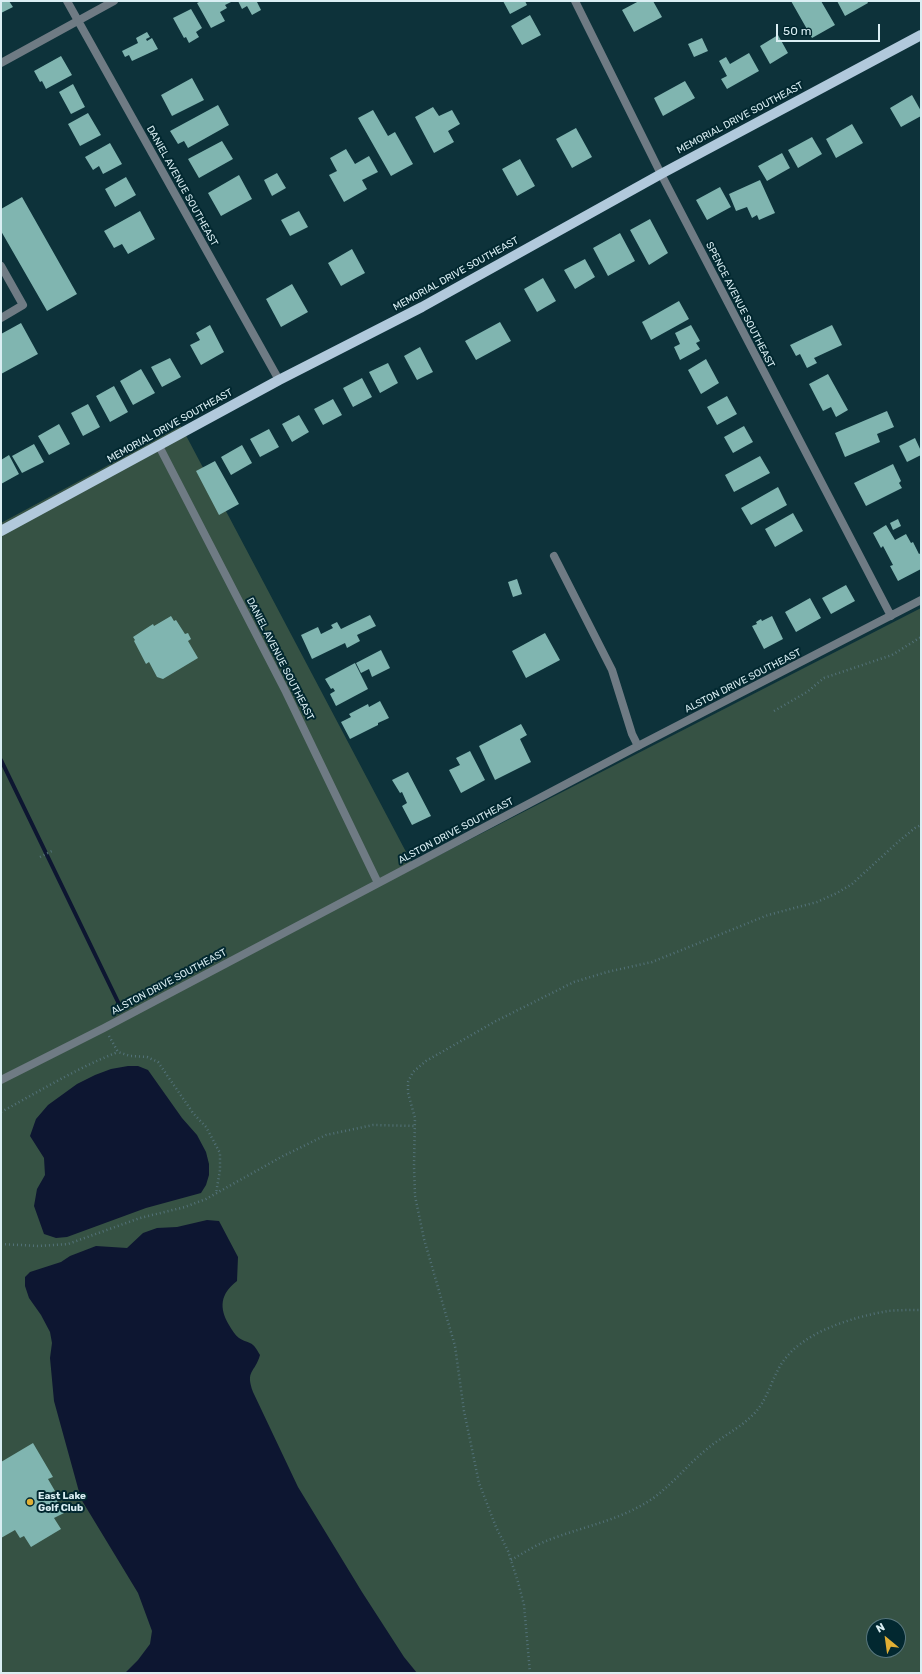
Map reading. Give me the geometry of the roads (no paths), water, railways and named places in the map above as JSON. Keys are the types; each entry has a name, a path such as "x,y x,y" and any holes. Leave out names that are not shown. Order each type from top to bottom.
{"main road":[{"name":"MEMORIAL DRIVE SOUTHEAST","path":"1,531 280,380 422,307 661,174 921,35"}],"street":[{"name":"DANIEL AVENUE SOUTHEAST","path":"67,1 280,380"},
{"path":"1,63 114,1"},
{"name":"SPENCE AVENUE SOUTHEAST","path":"575,1 661,174 891,616"},
{"path":"1,266 23,305 1,318"},
{"name":"DANIEL AVENUE SOUTHEAST","path":"159,446 286,692 378,884"},
{"path":"554,556 612,670 632,734 638,746"},
{"name":"ALSTON DRIVE SOUTHEAST","path":"1,1080 104,1028 638,746 921,600"}],"water":[{"path":"138,1066 148,1070 182,1118 197,1135 206,1152 209,1164 209,1175 206,1185 201,1193 146,1208 67,1237 56,1238 44,1234 34,1206 37,1189 45,1175 44,1158 30,1136 36,1119 48,1105 77,1084 111,1069"},
{"path":"207,1220 219,1221 238,1257 237,1281 231,1286 224,1296 223,1307 226,1319 235,1334 239,1338 253,1345 260,1355 250,1375 253,1392 298,1487 362,1592 404,1657 417,1673 125,1673 138,1660 150,1644 152,1631 138,1593 81,1499 54,1401 50,1358 52,1343 50,1332 41,1315 29,1298 25,1286 25,1277 30,1272 61,1262 70,1256 96,1246 127,1248 143,1233 157,1228 177,1227"}],"waterway":[{"path":"1,760 119,1004"}],"place":[{"name":"East Lake Golf Club","path":"30,1502"}]}
